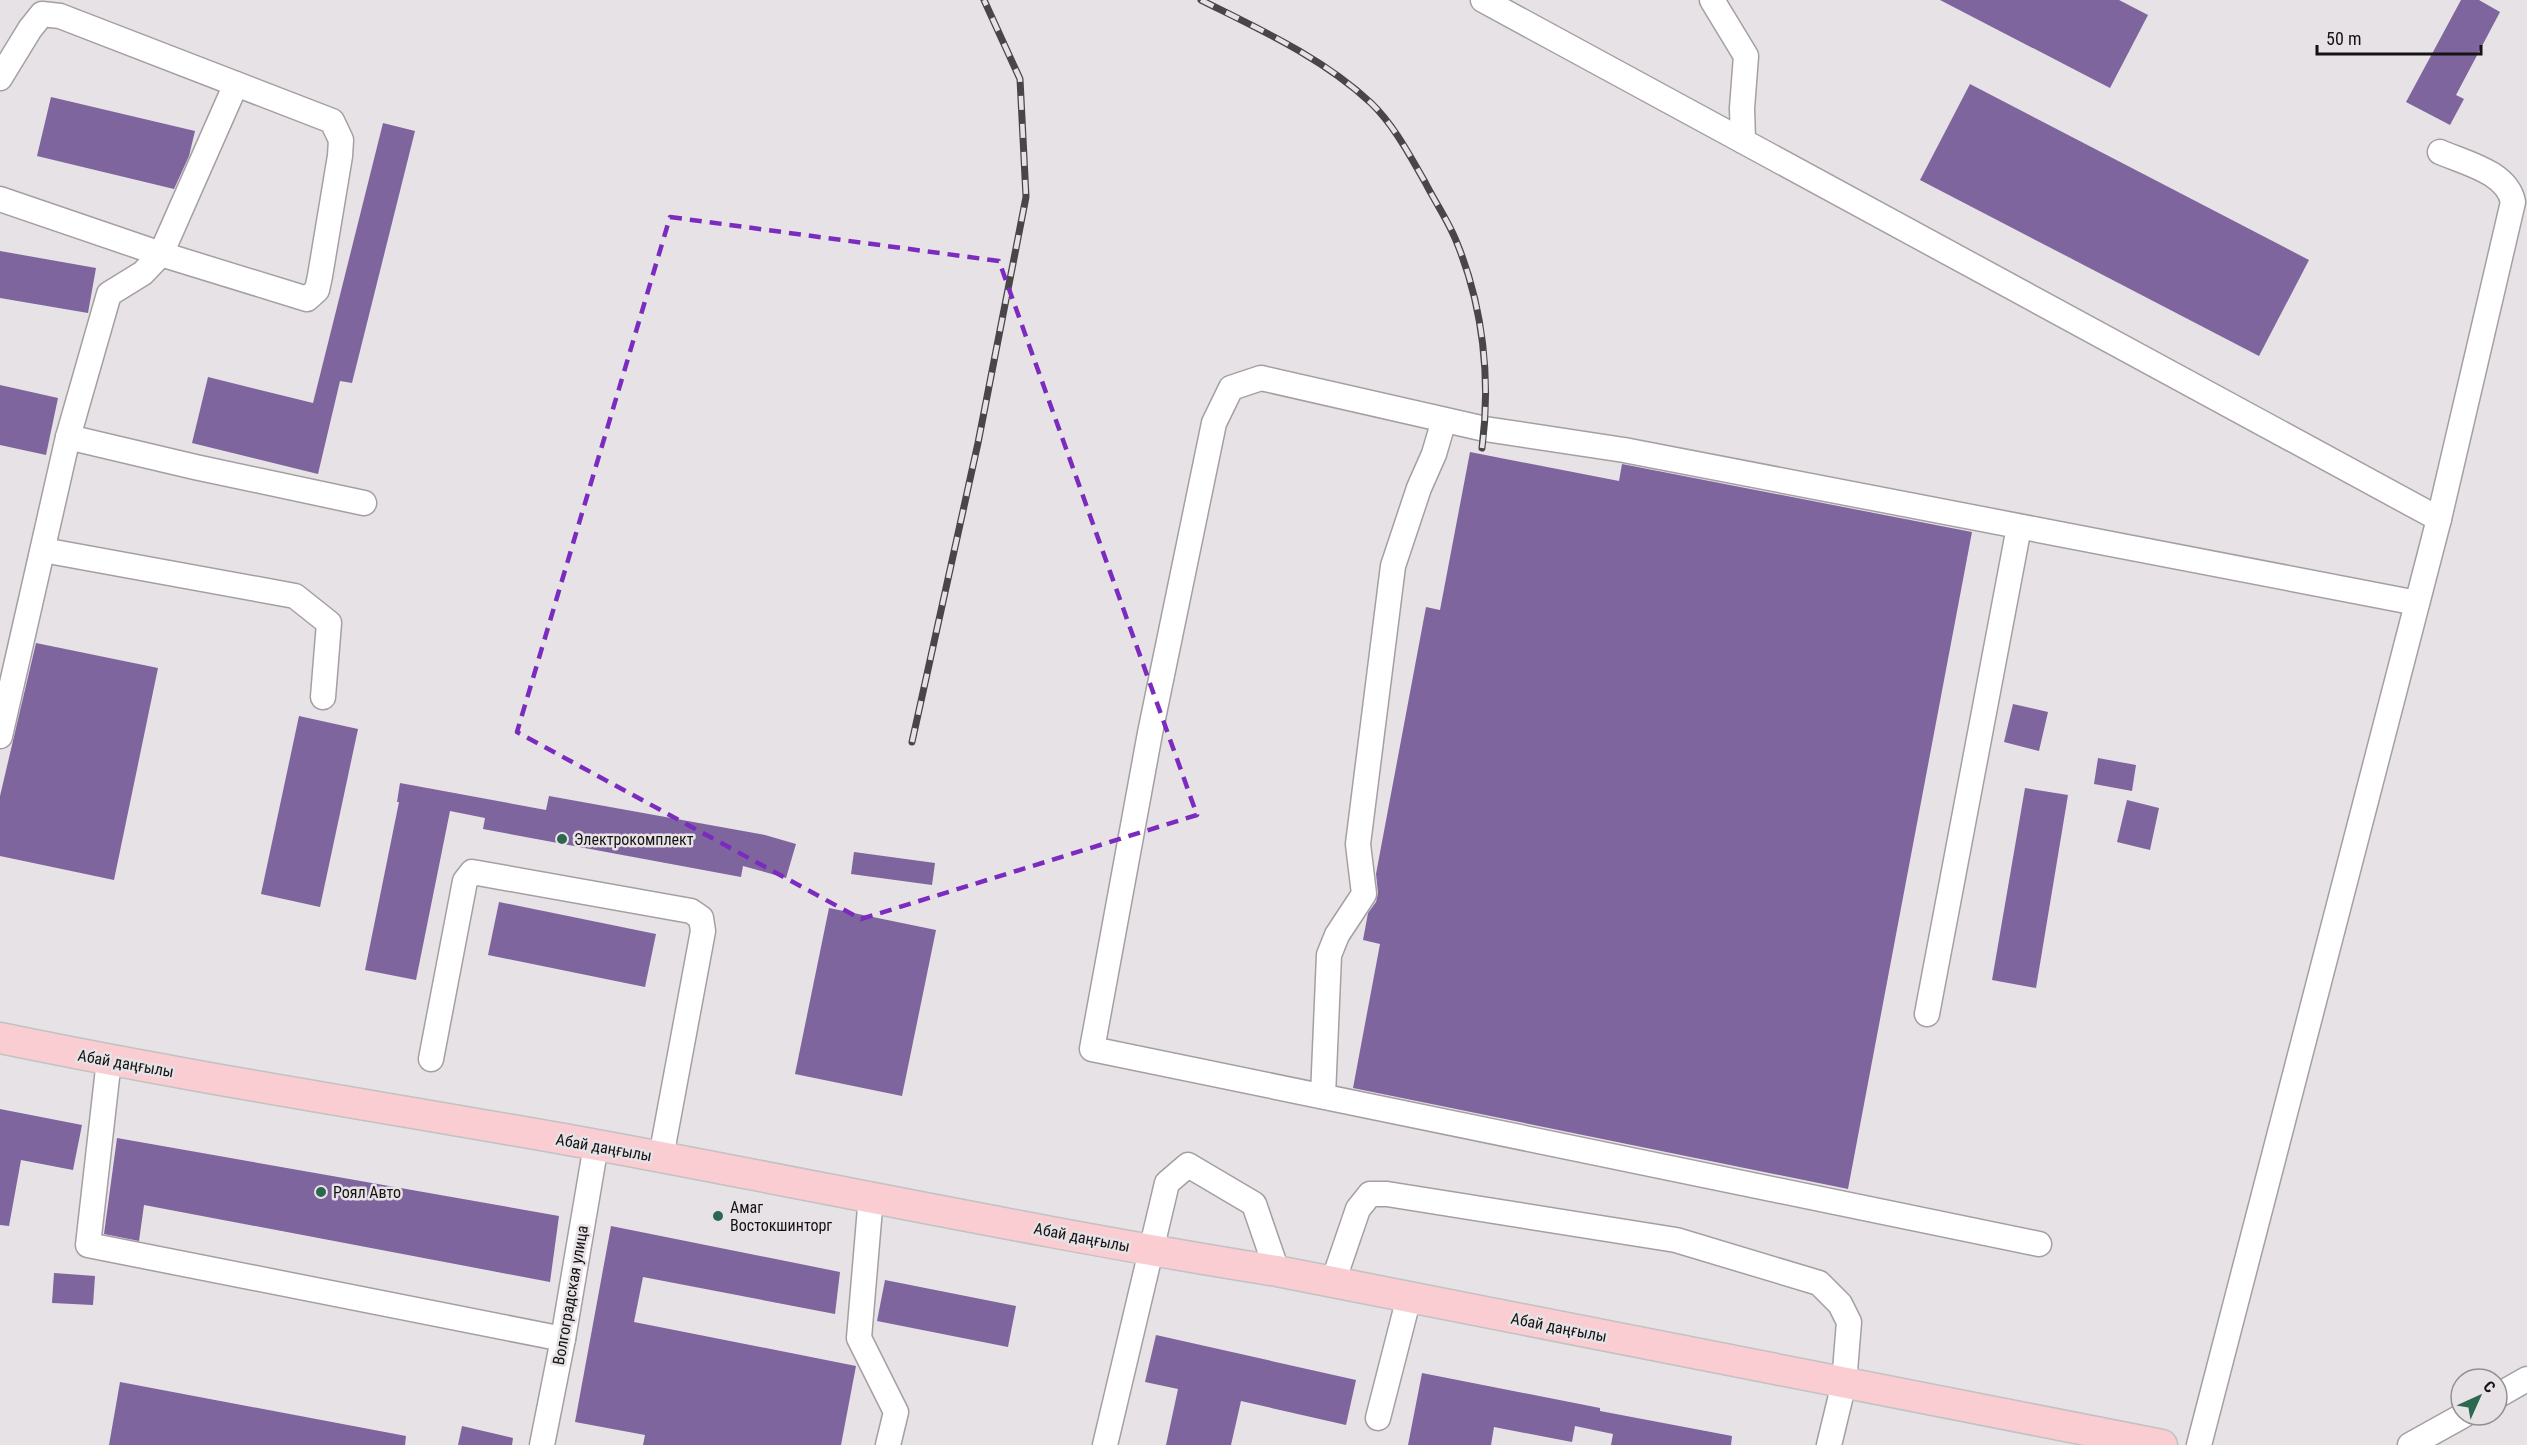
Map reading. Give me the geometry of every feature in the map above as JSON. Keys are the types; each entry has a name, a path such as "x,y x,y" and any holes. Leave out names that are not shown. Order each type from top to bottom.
{"main road":[{"name":"Абай даңғылы","path":"0,1038 109,1060 661,1157 1149,1251 1277,1271 2145,1443"}],"street":[{"path":"1482,0 2439,519"},
{"path":"1712,0 1746,56 1742,108 1743,141"},
{"path":"0,78 30,29 42,14 60,16 332,121 341,140 317,290 307,299 161,254 0,199"},
{"path":"0,736 68,437 109,294 143,273 161,254 236,84"},
{"path":"2199,1445 2439,519 2513,202 2511,190 2500,179 2440,152"},
{"path":"2039,1244 1092,1049 1150,733 1214,423 1231,388 1261,378 1485,429 1624,450 2417,603"},
{"path":"1323,1096 1329,956 1337,935 1364,894 1358,844 1393,566 1444,420"},
{"path":"68,437 364,503"},
{"path":"1927,1014 2019,526"},
{"path":"43,550 295,596 329,623 323,697"},
{"path":"431,1059 465,881 472,872 691,911 700,918 703,931 661,1157"},
{"path":"109,1060 88,1245 563,1339"},
{"name":"Волгоградская улица","path":"542,1445 563,1339 596,1145"},
{"path":"1105,1445 1149,1251 1167,1183 1188,1165 1254,1204 1277,1271"},
{"path":"1333,1282 1358,1209 1370,1194 1388,1194 1676,1240 1819,1283 1840,1304 1849,1322 1844,1383 1829,1445"},
{"path":"871,1196 859,1338 896,1412 888,1445"},
{"path":"1378,1418 1409,1297"},
{"path":"2509,1390 2527,1380"},
{"path":"2410,1445 2449,1423"}],"highlighted area":[{"path":"670,217 999,261 1197,815 861,919 517,732"}],"building":[{"path":"1940,0 2119,0 2148,15 2110,88"},
{"path":"2461,0 2479,0 2500,12 2456,95 2464,99 2450,125 2406,102"},
{"path":"1970,84 2309,260 2259,356 1920,180"},
{"path":"51,97 195,131 189,156 174,189 37,156"},
{"path":"383,123 415,131 352,383 340,381 318,474 192,443 208,377 313,403"},
{"path":"0,251 96,268 88,313 0,298"},
{"path":"0,385 58,398 46,455 0,445"},
{"path":"1470,452 1619,481 1622,464 1972,532 1848,1189 1353,1088 1380,944 1363,940 1368,913 1376,902 1378,893 1376,874 1426,607 1440,610"},
{"path":"36,643 158,668 114,880 0,856 0,796"},
{"path":"2013,704 2048,712 2039,751 2004,742"},
{"path":"299,716 358,729 320,907 261,894"},
{"path":"2098,758 2136,765 2132,791 2094,784"},
{"path":"400,783 546,810 549,796 765,835 796,844 786,878 743,866 741,877 483,829 485,818 450,811 416,980 365,970 399,802 397,802"},
{"path":"2025,788 2068,795 2036,988 1992,980"},
{"path":"2127,800 2159,808 2150,850 2117,842"},
{"path":"854,852 935,863 932,885 851,874"},
{"path":"499,902 656,934 645,987 488,955"},
{"path":"829,908 936,930 902,1096 795,1074"},
{"path":"0,1109 82,1125 73,1170 21,1160 9,1226 0,1225"},
{"path":"117,1138 559,1216 550,1282 144,1205 139,1241 104,1234"},
{"path":"611,1226 840,1272 835,1314 643,1277 634,1322 856,1366 841,1445 643,1445 645,1435 575,1422"},
{"path":"54,1273 95,1276 93,1305 52,1303"},
{"path":"885,1280 1016,1306 1008,1347 877,1321"},
{"path":"1156,1335 1356,1380 1346,1425 1241,1401 1231,1445 1166,1445 1178,1389 1145,1382"},
{"path":"1422,1373 1732,1436 1731,1445 1611,1445 1613,1434 1575,1426 1572,1442 1494,1427 1491,1445 1408,1445"},
{"path":"120,1382 406,1436 405,1445 109,1445"},
{"path":"462,1426 513,1438 512,1445 458,1445"}],"railway":[{"path":"912,742 978,443 1026,197 1020,79 984,0"},
{"path":"1201,0 1290,46 1332,72 1371,103 1401,141 1454,235 1473,292 1479,318 1485,370 1486,396 1482,448"}],"place":[{"name":"Электрокомплект","path":"562,839"},
{"name":"Роял Авто","path":"321,1192"},
{"name":"Амаг Востокшинторг","path":"718,1216"}]}
